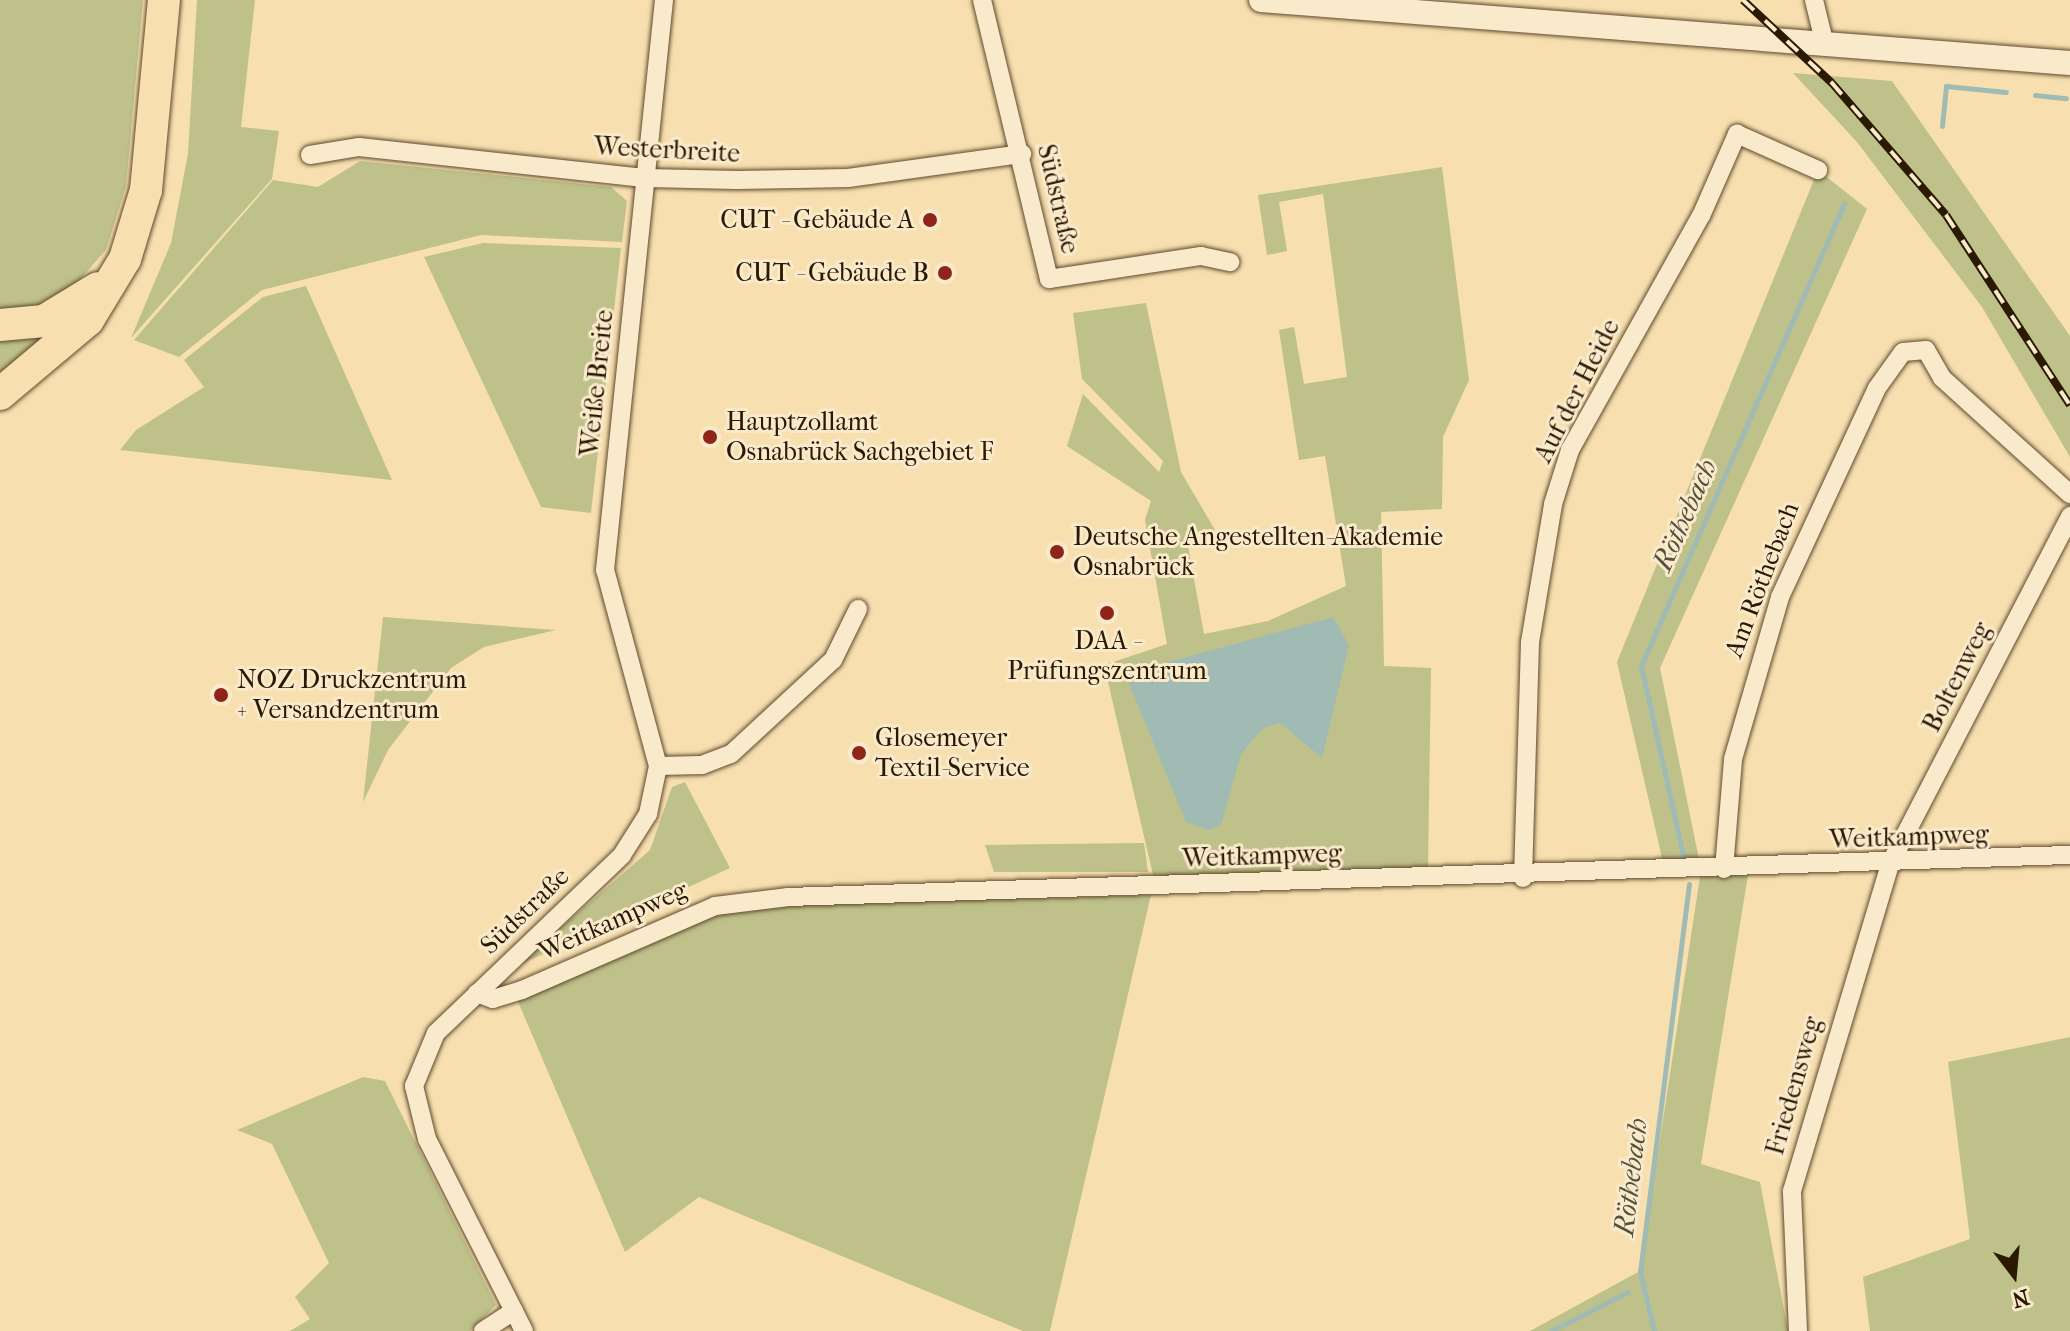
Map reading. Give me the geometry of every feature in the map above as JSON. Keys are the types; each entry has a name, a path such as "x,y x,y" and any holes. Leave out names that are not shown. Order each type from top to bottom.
{"highway":[{"path":"0,394 88,320 125,259 146,190 164,0"},
{"path":"0,325 68,310 125,259"}],"main road":[{"path":"1261,0 1824,41 2070,63"}],"street":[{"name":"Weiße Breite","path":"658,766 605,570 664,0"},
{"name":"Südstraße","path":"982,0 1022,154 1049,279 1201,256 1230,262"},
{"path":"1814,0 1824,41"},
{"name":"Auf der Heide","path":"1523,878 1530,642 1553,504 1570,450 1701,216 1737,134 1818,170"},
{"name":"Westerbreite","path":"310,155 359,147 646,178 848,178 1022,154"},
{"name":"Am Röthebach","path":"1724,869 1733,759 1780,597 1877,388 1903,352 1926,350 1942,378 2070,494"},
{"name":"Boltenweg","path":"1891,862 2070,516"},
{"path":"658,766 702,765 731,754 833,660 858,609"},
{"name":"Südstraße","path":"524,1331 427,1139 414,1093 424,1053 477,993 622,855 648,814 658,766"},
{"name":"Weitkampweg","path":"477,993 493,999 522,990 715,906 788,897 1523,878 2070,855"},
{"name":"Friedensweg","path":"1798,1331 1792,1191 1891,862"},
{"path":"483,1331 514,1311"}],"green space":[{"path":"0,0 143,0 126,186 106,250 74,286 39,306 0,310"},
{"path":"197,0 255,0 241,127 279,131 272,179 131,338 171,243 188,154"},
{"path":"1793,73 1892,81 2070,336 2070,457 1982,307 1857,142"},
{"path":"360,161 611,187 627,201 622,242 481,235 262,290 179,357 134,340 273,180 318,187"},
{"path":"1442,167 1469,380 1443,437 1442,509 1381,512 1384,666 1431,668 1428,868 1154,879 1104,665 1167,644 1145,520 1151,501 1067,446 1083,394 1159,472 1163,461 1082,379 1073,313 1146,303 1181,472 1215,530 1186,535 1204,634 1268,621 1346,586 1325,456 1299,460 1279,330 1294,327 1304,384 1347,377 1323,194 1279,202 1287,251 1267,255 1258,195"},
{"path":"1818,170 1867,209 1660,668 1701,869 1749,869 1701,1164 1760,1182 1788,1331 1530,1331 1640,1271 1701,870 1665,871 1617,662"},
{"path":"483,243 621,248 591,513 541,507 424,257"},
{"path":"306,286 392,480 120,450 136,430 204,387 184,360 263,297"},
{"path":"71,315 0,384 0,333"},
{"path":"383,617 556,630 484,647 451,668 388,750 363,802"},
{"path":"685,782 730,868 517,966 650,850 672,787"},
{"path":"1144,843 1148,872 994,872 985,845"},
{"path":"1151,895 1050,1331 1023,1331 699,1197 625,1252 516,997 715,906"},
{"path":"2070,1037 2070,1331 1870,1331 1863,1277 1970,1239 1948,1062"},
{"path":"363,1077 385,1081 496,1305 470,1331 290,1331 310,1319 295,1297 329,1263 272,1144 237,1130"}],"water":[{"path":"1333,617 1349,645 1322,758 1280,723 1263,728 1241,754 1221,825 1209,830 1186,822 1125,674"}],"waterway":[{"name":"Röthebach","path":"1942,126 1946,86 2006,92"},
{"name":"Röthebach","path":"2035,95 2066,98"},
{"name":"Röthebach","path":"1683,855 1641,666 1844,204"},
{"name":"Röthebach","path":"1654,1331 1640,1272 1689,884"},
{"path":"1551,1331 1628,1292"}],"railway":[{"path":"1743,0 1832,83 1946,215 2070,405"}],"place":[{"name":"CUT - Gebäude A","path":"930,220"},
{"name":"CUT - Gebäude B","path":"945,273"},
{"name":"Hauptzollamt Osnabrück Sachgebiet F","path":"710,437"},
{"name":"Deutsche Angestellten-Akademie Osnabrück","path":"1057,552"},
{"name":"DAA - Prüfungszentrum","path":"1107,613"},
{"name":"NOZ Druckzentrum + Versandzentrum","path":"221,695"},
{"name":"Glosemeyer Textil-Service","path":"859,753"}]}
